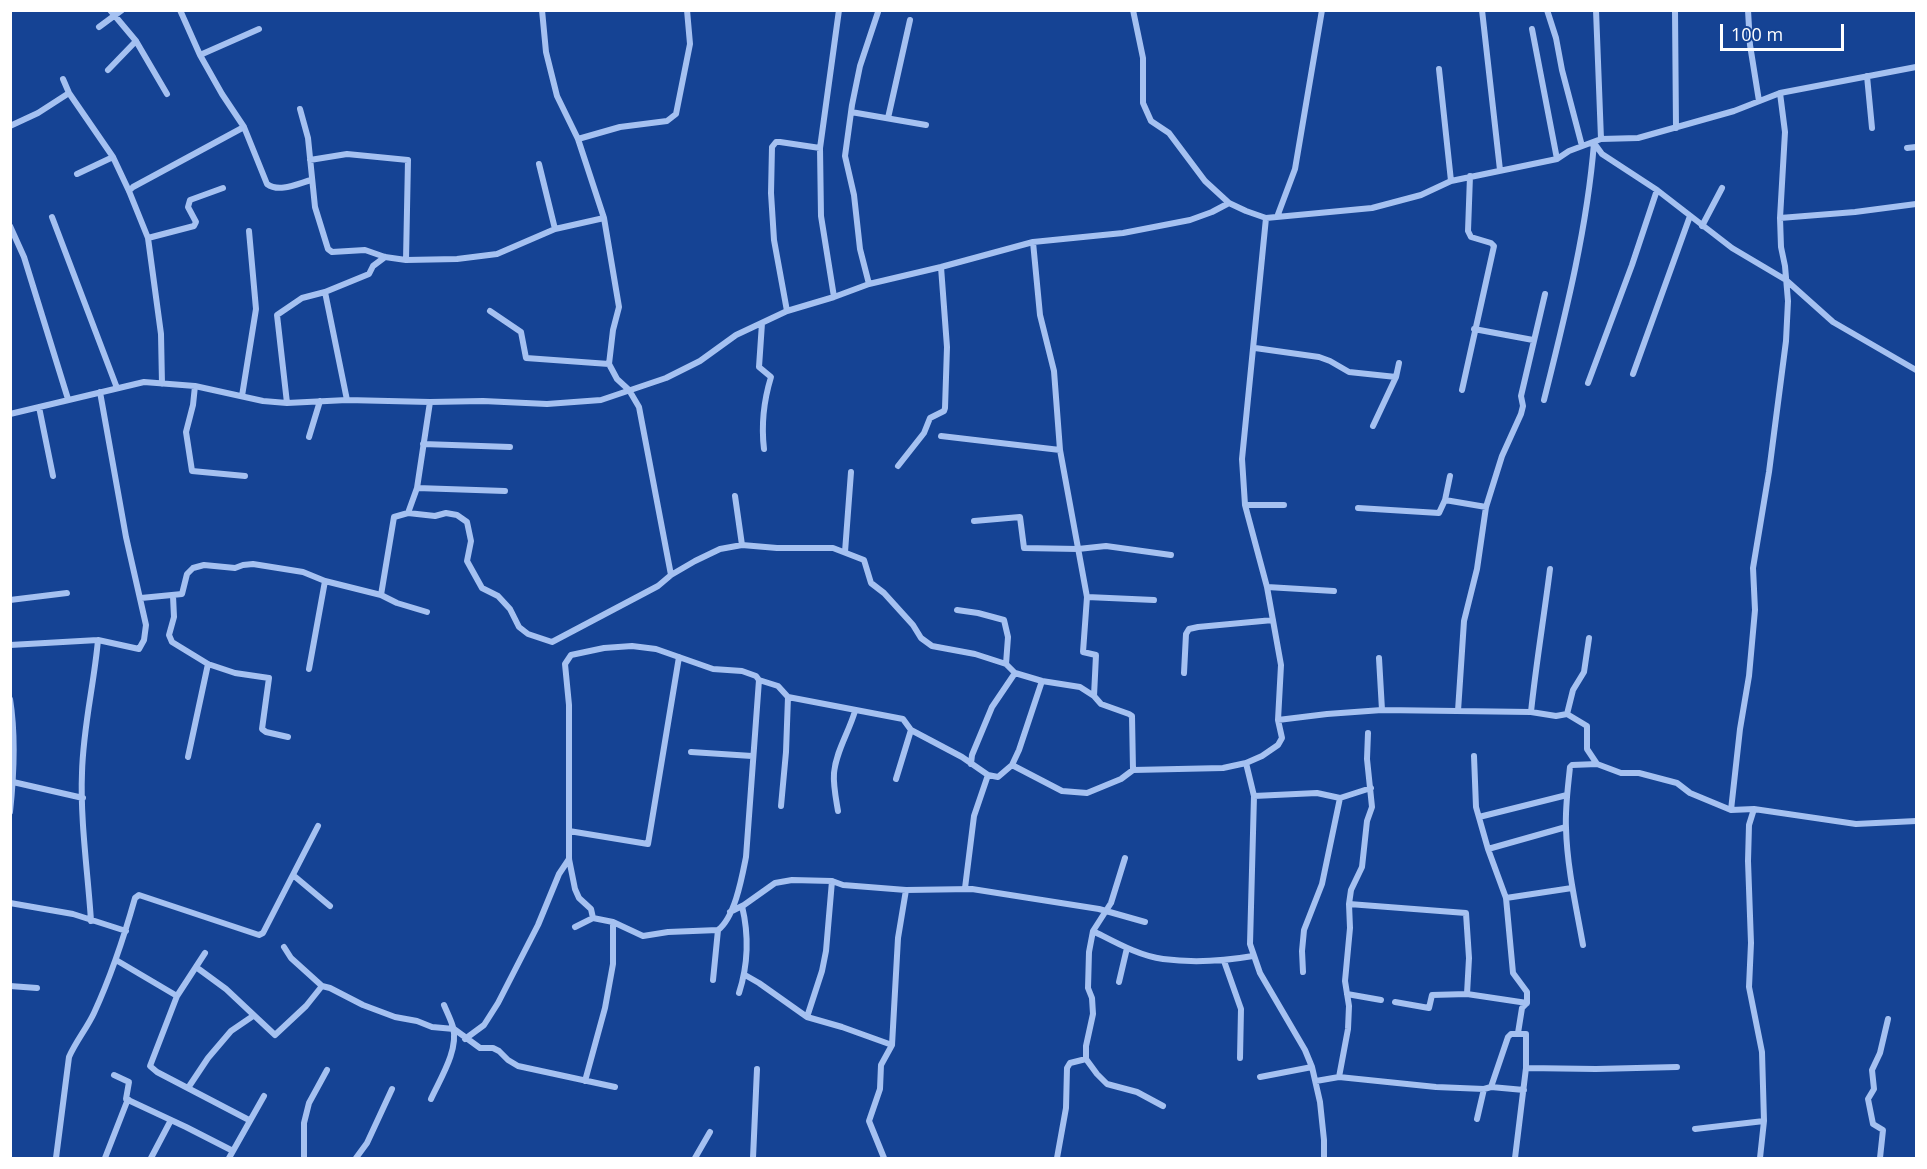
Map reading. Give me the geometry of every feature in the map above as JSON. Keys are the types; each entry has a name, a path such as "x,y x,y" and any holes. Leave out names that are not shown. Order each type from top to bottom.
{"street":[{"path":"110,10 136,41 167,94"},
{"path":"99,27 122,10"},
{"path":"180,10 200,55 244,127 267,184 272,188 281,188 311,180"},
{"path":"542,10 546,51 557,96 578,139 604,218 619,307 609,364 617,379 629,390 639,407 644,424 671,575"},
{"path":"578,139 620,127 667,121 676,114 690,44 687,10"},
{"path":"834,297 821,216 820,148 839,10"},
{"path":"1133,10 1143,58 1143,103 1151,121 1169,133 1205,181 1229,203 1266,218 1372,208 1421,195 1451,181 1557,159 1601,139 1638,138 1734,111 1780,93 1917,67"},
{"path":"1277,218 1295,169 1322,10"},
{"path":"1482,10 1500,170"},
{"path":"1547,10 1582,146"},
{"path":"1596,10 1601,139"},
{"path":"1674,10 1676,128"},
{"path":"1748,10 1749,45 1760,101"},
{"path":"869,284 860,249 854,195 845,156 860,66 878,12"},
{"path":"888,118 910,20"},
{"path":"200,55 259,29"},
{"path":"1532,29 1557,159"},
{"path":"108,70 136,41"},
{"path":"1439,69 1451,181"},
{"path":"1867,76 1872,128"},
{"path":"63,79 69,93 113,157 148,238 161,334 162,384"},
{"path":"10,126 38,113 69,93"},
{"path":"1731,810 1740,729 1749,676 1755,610 1753,568 1769,472 1786,341 1788,301 1780,218 1785,132 1780,93"},
{"path":"300,109 310,160 315,207 328,249 332,252 365,250 385,257 406,260 457,259 497,254 555,229 604,218"},
{"path":"851,112 926,125"},
{"path":"129,191 244,127"},
{"path":"787,311 774,240 771,193 772,147 776,142 780,142 820,148"},
{"path":"1594,143 1602,153 1657,190 1702,226 1750,259 1786,280 1833,322 1917,370"},
{"path":"1544,400 1564,320 1589,192 1594,143"},
{"path":"1907,148 1917,147"},
{"path":"310,160 347,154 408,160 406,260"},
{"path":"77,174 113,157"},
{"path":"539,164 555,229"},
{"path":"1462,390 1494,246 1471,237 1468,231 1470,176"},
{"path":"148,238 194,226 196,222 188,207 190,200 223,188"},
{"path":"1702,226 1722,188"},
{"path":"1588,383 1657,190"},
{"path":"10,414 144,382 195,386 263,401 287,403 347,400 547,404 601,400 666,378 700,361 736,335 787,311 869,284 1034,242 1123,233 1190,220 1229,203"},
{"path":"1780,218 1917,204"},
{"path":"1632,374 1690,216"},
{"path":"52,217 117,388"},
{"path":"1012,765 1062,791 1087,793 1121,779 1133,770 1223,768 1246,763 1278,745 1282,738 1278,720 1281,665 1267,587 1245,505 1242,459 1255,348 1266,218"},
{"path":"10,226 24,257 68,399"},
{"path":"242,396 256,309 249,231"},
{"path":"1034,242 1040,315 1054,372 1060,450 1087,597 1083,652 1096,654 1094,696"},
{"path":"287,403 277,315 302,298 326,292 369,274 373,266 385,257"},
{"path":"898,466 924,433 930,418 944,411 945,408 946,336 941,267"},
{"path":"326,292 347,400"},
{"path":"1458,711 1464,621 1477,569 1486,507 1502,456 1521,414 1523,406 1521,396 1545,294"},
{"path":"490,311 521,332 526,358 609,364"},
{"path":"762,323 759,367 771,377 765,394 762,434 764,449"},
{"path":"1474,329 1533,340"},
{"path":"1255,348 1319,357 1349,372 1396,377"},
{"path":"1372,426 1396,377 1399,363"},
{"path":"195,386 186,432 192,471 245,476"},
{"path":"10,645 98,640 139,649 144,640 146,625 126,537 100,392"},
{"path":"309,437 320,401"},
{"path":"408,513 417,488 430,402"},
{"path":"39,407 53,476"},
{"path":"941,436 1060,450"},
{"path":"423,444 510,447"},
{"path":"845,552 851,472"},
{"path":"1358,508 1439,513 1445,500 1450,476"},
{"path":"417,488 505,491"},
{"path":"735,496 742,545"},
{"path":"1445,500 1486,507"},
{"path":"1245,505 1284,505"},
{"path":"381,595 394,517 408,513 435,516 446,513 457,515 467,522 471,541 467,561 482,588 498,596 510,609 519,627 528,634 552,642 658,586 671,575 720,549 742,545 777,548 833,548 864,560 871,583 884,593 913,625 921,638 932,646 975,654 1006,664 1015,673 1042,681 1080,687 1094,696 1101,704 1132,716 1133,770"},
{"path":"974,521 1019,517 1024,548 1078,549 1106,546 1172,555"},
{"path":"141,598 182,594 187,573 193,568 204,565 228,568 253,564 303,572 325,581 381,595 397,603 427,612"},
{"path":"1530,712 1550,569"},
{"path":"309,669 325,581"},
{"path":"1267,587 1334,591"},
{"path":"10,600 67,593"},
{"path":"174,596 174,617 170,638 208,664 235,673 269,678 262,729 288,737"},
{"path":"1087,597 1154,600"},
{"path":"957,610 1004,620 1008,637 1006,664"},
{"path":"1184,673 1186,634 1189,629 1274,620"},
{"path":"1567,714 1573,690 1584,672 1589,638"},
{"path":"91,921 82,775 84,734 94,684 98,640"},
{"path":"593,918 591,909 579,898 574,888 569,859 569,705 565,664 571,655 603,648 632,646 656,649 713,669 742,671 778,686 788,697 903,719 911,730 988,775 998,777 1012,765 1035,706 1042,681"},
{"path":"569,831 648,844 679,657"},
{"path":"1379,658 1382,710"},
{"path":"189,757 208,664"},
{"path":"971,764 972,755 992,707 1015,673"},
{"path":"713,980 718,930 730,912 746,856 759,680"},
{"path":"780,806 786,752 788,697"},
{"path":"10,812 14,726 11,701"},
{"path":"1278,720 1382,710 1530,712 1556,717 1567,714 1587,726 1587,749 1597,764"},
{"path":"838,811 834,775 836,759 855,711"},
{"path":"896,779 911,730"},
{"path":"1339,1077 1348,1029 1349,1005 1345,981 1350,928 1349,904 1351,890 1362,867 1367,821 1372,807 1367,759 1368,733"},
{"path":"691,752 752,756"},
{"path":"1474,756 1476,807 1506,898 1513,973 1527,992 1527,1003 1522,1008 1518,1032"},
{"path":"1246,763 1254,796 1250,901 1253,956 1260,974 1305,1050 1312,1067 1324,1140 1324,1158"},
{"path":"1583,945 1572,888 1566,827 1567,795 1572,765 1597,764 1621,773 1640,773 1677,783 1690,793 1731,810 1754,809 1856,824 1917,821"},
{"path":"965,888 970,835 988,775"},
{"path":"13,782 83,798"},
{"path":"1254,796 1317,793 1340,798 1371,788"},
{"path":"1479,817 1567,795"},
{"path":"1303,972 1304,930 1322,884 1340,798"},
{"path":"1754,809 1749,825 1751,943 1749,987 1762,1052 1764,1121 1760,1158"},
{"path":"56,1158 69,1057 75,1042 93,1015 116,960 135,898 140,895 259,935 263,933 318,826"},
{"path":"1488,849 1566,827"},
{"path":"1125,858 1111,903 1093,931 1088,972 1088,988 1092,998 1093,1014 1086,1046 1086,1059 1096,1074 1107,1084 1137,1092 1163,1106"},
{"path":"465,1039 484,1025 498,1004 538,925 559,874 569,859"},
{"path":"293,875 330,906"},
{"path":"730,912 775,883 792,880 832,881 843,885 906,890 965,888 1106,911 1145,922"},
{"path":"807,1017 826,951 832,881"},
{"path":"1506,898 1572,888"},
{"path":"884,1158 869,1121 880,1089 881,1065 892,1045 898,938 906,890"},
{"path":"10,903 73,914 126,931"},
{"path":"1349,904 1466,913 1469,958 1467,994"},
{"path":"739,993 745,975 747,924 742,906"},
{"path":"575,927 593,918 613,922 643,936 668,932 718,930"},
{"path":"585,1081 605,1008 614,964 613,922"},
{"path":"1093,931 1128,948 1162,959 1224,961 1253,956"},
{"path":"284,947 291,958 322,986 395,1017 417,1021 432,1027 454,1029"},
{"path":"1119,982 1128,948"},
{"path":"205,953 177,996 150,1066 249,1120"},
{"path":"116,960 177,996"},
{"path":"1224,961 1241,1009 1240,1058"},
{"path":"196,968 226,989 275,1035 306,1006 322,986"},
{"path":"745,975 807,1017 892,1045"},
{"path":"10,986 37,988"},
{"path":"1347,994 1381,1000"},
{"path":"1395,1002 1429,1008 1432,995 1467,994 1527,1003"},
{"path":"444,1005 454,1029 480,1048 493,1048 518,1066 615,1087"},
{"path":"188,1088 208,1058 231,1031 253,1016"},
{"path":"1880,1158 1883,1130 1873,1124 1868,1099 1874,1089 1872,1070 1881,1053 1888,1019"},
{"path":"431,1098 449,1058 454,1029"},
{"path":"1477,1119 1508,1037 1518,1032 1527,1035 1524,1090 1515,1158"},
{"path":"1057,1158 1066,1108 1067,1068 1070,1063 1086,1059"},
{"path":"1260,1077 1312,1067"},
{"path":"1526,1068 1677,1067"},
{"path":"304,1158 304,1123 309,1103 327,1070"},
{"path":"753,1158 757,1070"},
{"path":"114,1075 129,1082 125,1097 128,1099 233,1151"},
{"path":"1316,1081 1339,1077 1436,1087 1524,1090"},
{"path":"357,1158 368,1143 392,1089"},
{"path":"229,1158 264,1096"},
{"path":"105,1158 128,1099"},
{"path":"151,1158 171,1120"},
{"path":"1695,1129 1764,1121"},
{"path":"695,1158 710,1132"}]}
